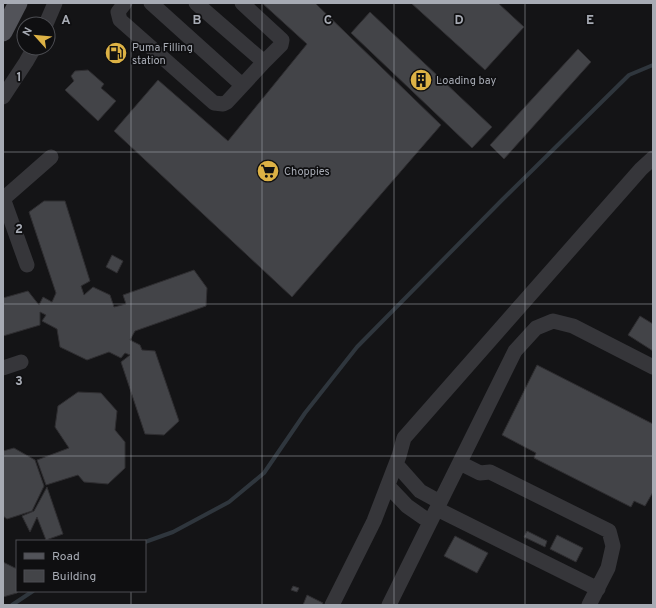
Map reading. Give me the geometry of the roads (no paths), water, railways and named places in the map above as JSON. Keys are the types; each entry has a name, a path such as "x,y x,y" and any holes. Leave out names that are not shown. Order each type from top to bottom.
{"main road":[{"path":"3,32 18,3"}],"lane":[{"path":"49,16 55,3"},
{"path":"125,3 118,12 120,20 214,103 223,104 228,102 242,85 282,45 282,40 242,3"},
{"path":"151,3 242,85"},
{"path":"196,3 264,62"},
{"path":"3,97 29,56"},
{"path":"27,265 3,198 52,156"},
{"path":"332,605 374,521 399,456 404,438 653,158"},
{"path":"389,605 515,352 536,328 553,321 573,326 653,367"},
{"path":"3,368 21,362"},
{"path":"460,462 480,473 490,472 609,531 613,546 608,568 589,605"},
{"path":"396,464 420,491 438,506 598,589"},
{"path":"388,486 407,506 430,522"}],"waterway":[{"path":"146,542 173,532 229,502 264,473 305,413 357,347 502,200 629,75 653,65"},
{"path":"12,605 32,592"}],"place":[{"name":"Puma Filling station","path":"116,53"},
{"name":"Loading bay","path":"421,80"},
{"name":"Choppies","path":"268,171"}]}
